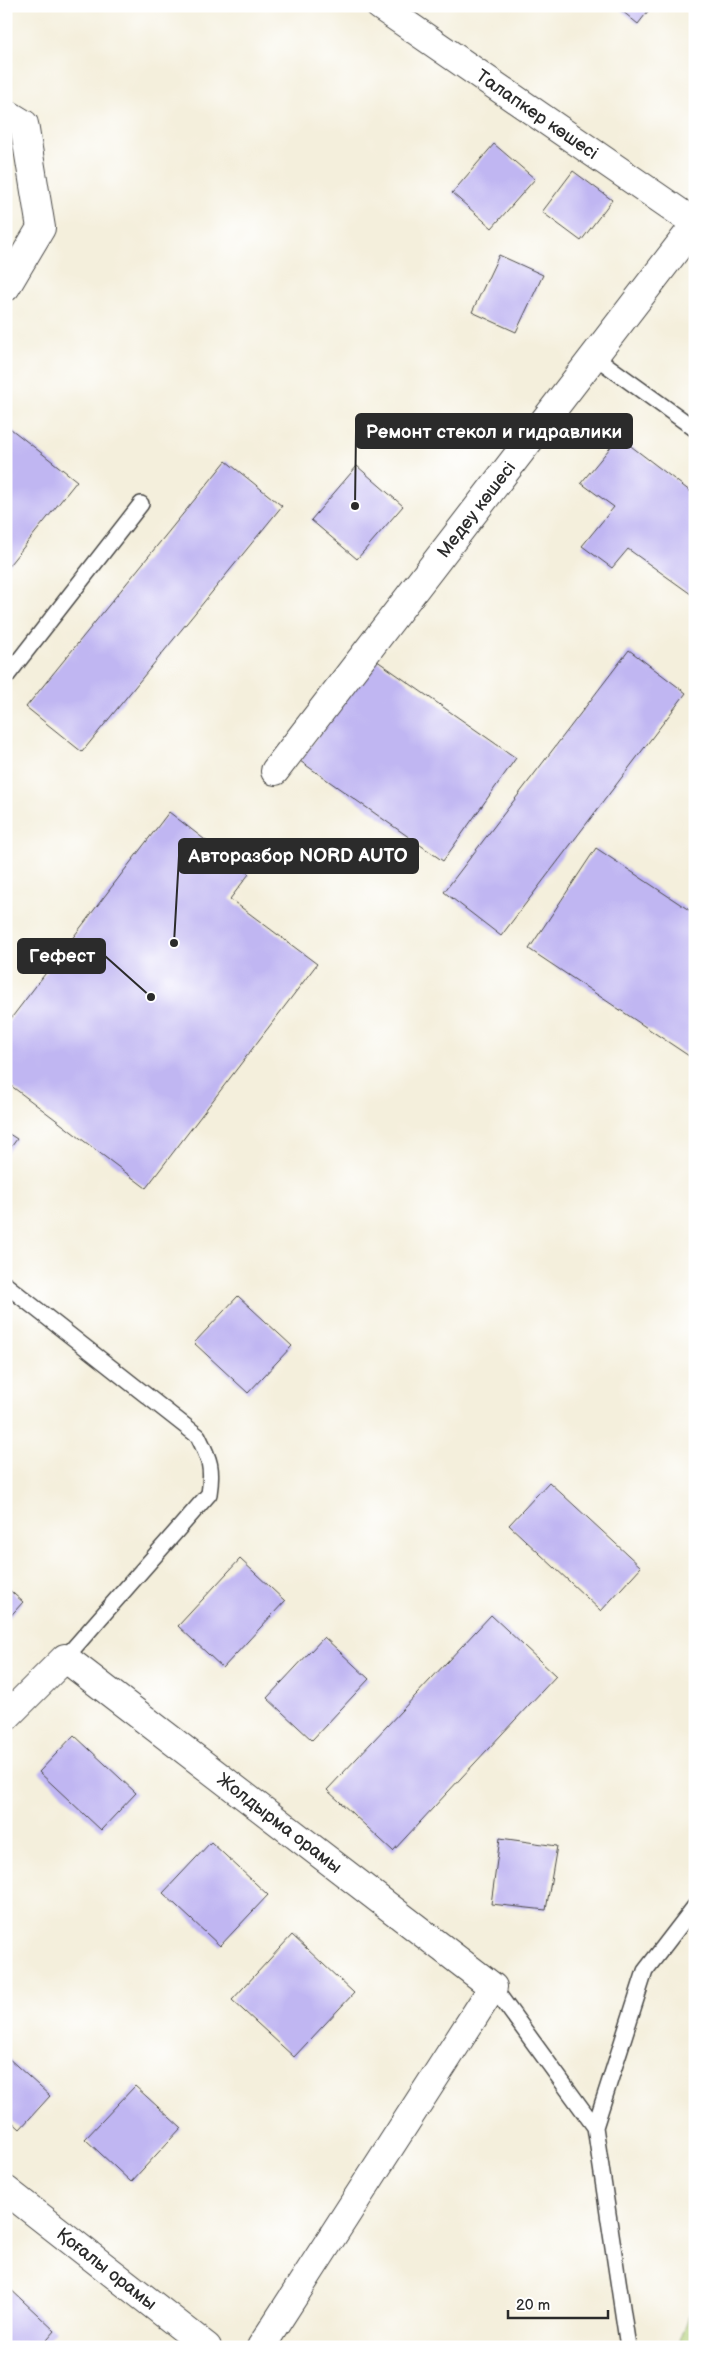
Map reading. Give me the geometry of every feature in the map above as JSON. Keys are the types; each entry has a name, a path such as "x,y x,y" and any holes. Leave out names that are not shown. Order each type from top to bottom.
{"street":[{"name":"Талапкер көшесі","path":"380,6 695,224"},
{"path":"6,113 24,124 41,228 6,287"},
{"name":"Медеу көшесі","path":"275,770 695,224"},
{"path":"6,1717 65,1658"},
{"name":"Жолдырма орамы","path":"65,1658 493,1987"},
{"path":"261,2347 493,1987"},
{"name":"Қоғалы орамы","path":"6,2190 207,2347"}],"lane":[{"path":"594,356 695,429"},
{"path":"6,677 140,504"},
{"path":"6,1285 198,1436 210,1459 212,1472 209,1494 65,1658"},
{"path":"628,2347 595,2127 645,1971 695,1906"},
{"path":"493,1987 595,2127"}],"green space":[{"path":"695,2298 695,2347 678,2347"}],"building":[{"path":"616,6 652,6 638,24"},
{"path":"494,144 535,179 492,228 452,193"},
{"path":"573,171 612,200 581,241 542,212"},
{"path":"499,255 543,275 516,332 472,312"},
{"path":"6,425 77,481 6,569"},
{"path":"619,437 695,495 695,597 628,549 612,568 582,546 614,507 581,483"},
{"path":"226,461 282,506 82,752 26,707"},
{"path":"357,466 403,506 357,559 311,520"},
{"path":"629,650 686,693 501,936 444,892"},
{"path":"373,658 516,758 443,861 300,761"},
{"path":"169,812 249,874 230,899 317,964 146,1188 6,1082 6,1025"},
{"path":"596,848 695,914 695,1060 529,949"},
{"path":"6,1132 17,1139 6,1154"},
{"path":"238,1296 292,1346 248,1393 194,1343"},
{"path":"549,1482 641,1567 601,1611 509,1525"},
{"path":"240,1559 285,1601 223,1668 178,1626"},
{"path":"6,1587 23,1602 6,1621"},
{"path":"491,1615 556,1676 393,1851 327,1790"},
{"path":"324,1637 369,1679 312,1740 267,1698"},
{"path":"74,1735 136,1793 101,1830 39,1772"},
{"path":"500,1838 557,1846 546,1910 491,1904"},
{"path":"211,1842 268,1895 220,1946 163,1893"},
{"path":"292,1935 354,1993 294,2057 232,2000"},
{"path":"6,2056 50,2096 20,2129 6,2116"},
{"path":"135,2086 181,2128 131,2182 85,2139"},
{"path":"6,2285 55,2331 41,2347 6,2347"}],"place":[{"name":"Ремонт стекол и гидравлики","path":"355,506"},
{"name":"Авторазбор NORD AUTO","path":"174,943"},
{"name":"Гефест","path":"151,997"}]}
